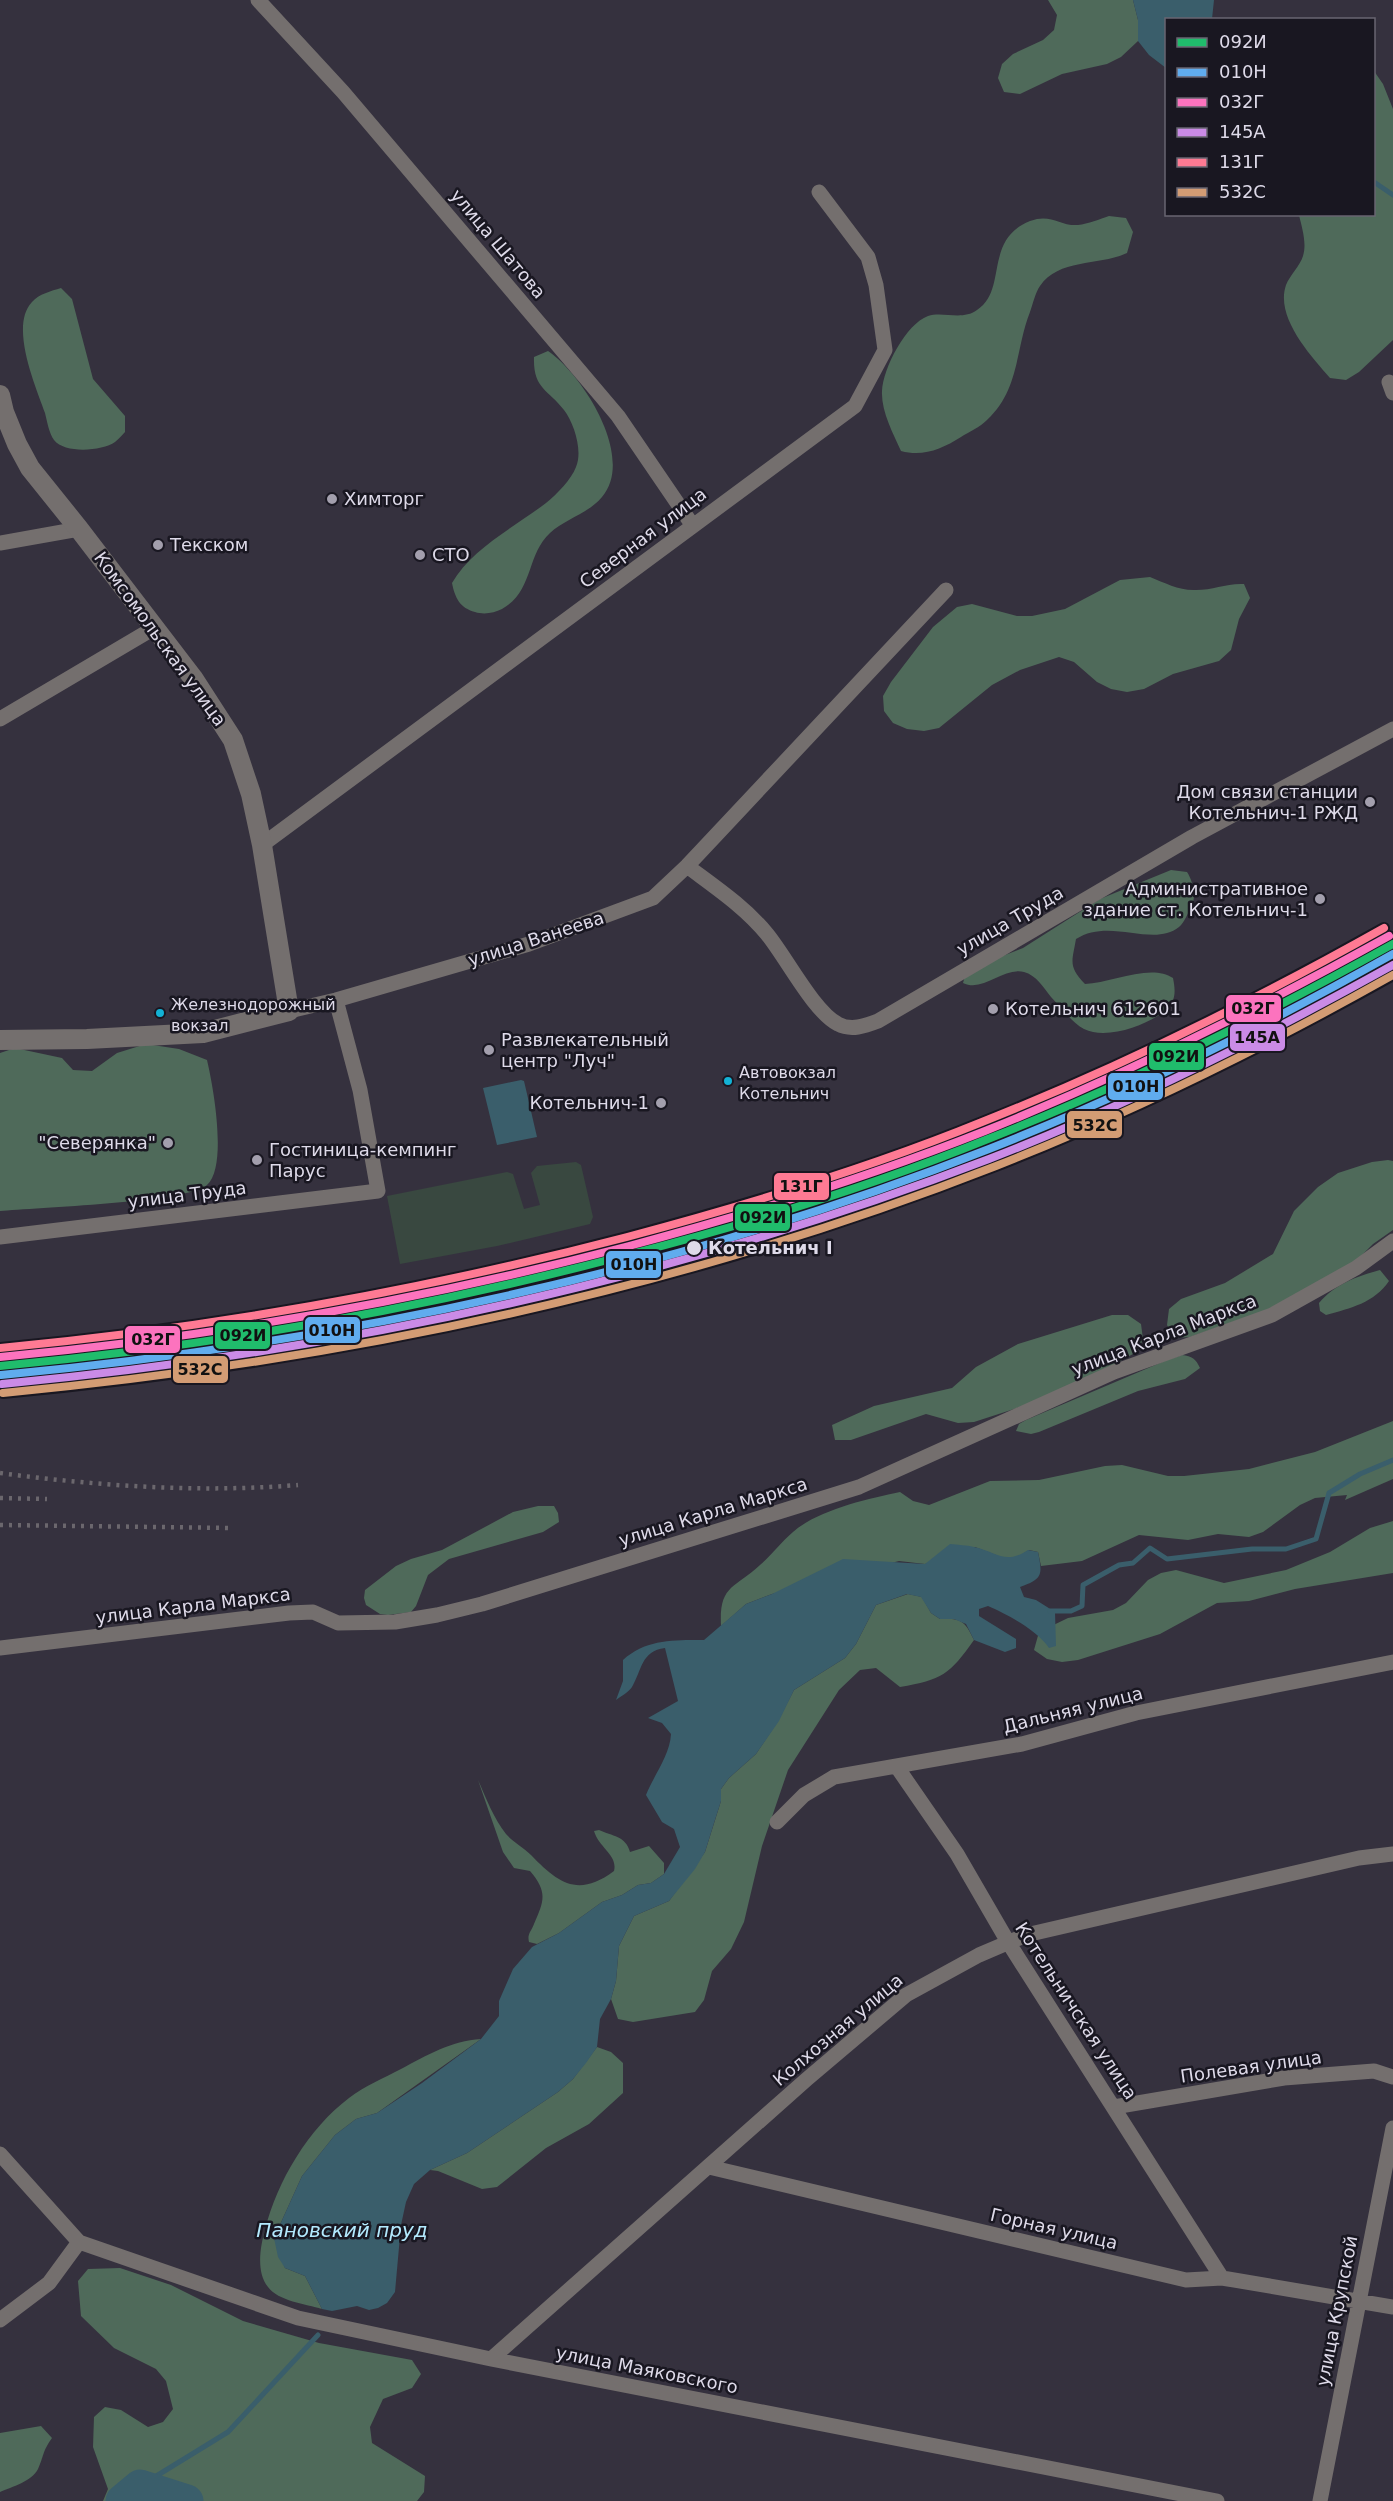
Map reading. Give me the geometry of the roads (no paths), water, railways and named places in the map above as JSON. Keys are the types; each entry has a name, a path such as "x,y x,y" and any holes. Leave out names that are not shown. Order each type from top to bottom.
{"street":[{"name":"улица Шатова","path":"258,0 343,92 618,416 693,526"},
{"name":"Северная улица","path":"262,845 855,406 885,350 876,285 868,257 819,192"},
{"name":"Комсомольская улица","path":"0,395 17,444 30,468 193,678 232,740 251,794 262,845 289,1011"},
{"path":"0,543 79,529"},
{"name":"улица Ванеева","path":"0,1040 87,1039 203,1033 336,1000 529,944 653,898 687,866 945,590"},
{"path":"0,719 154,628"},
{"name":"улица Труда","path":"687,866 742,908 767,934 825,1014 839,1025 858,1027 878,1021 1192,837 1393,729"},
{"name":"улица Труда","path":"0,1237 378,1191 360,1090 336,1000"},
{"name":"улица Карла Маркса","path":"0,1648 289,1613 313,1612 338,1623 395,1622 482,1604 859,1487 1114,1372 1272,1315 1356,1268 1393,1241"},
{"name":"Дальняя улица","path":"777,1822 804,1795 829,1780 850,1774 1022,1744 1136,1713 1393,1662"},
{"name":"Котельничская улица","path":"897,1767 957,1854 1008,1942 1222,2277"},
{"name":"Колхозная улица","path":"491,2359 906,1995 979,1956 1026,1935 1359,1858 1393,1854"},
{"name":"Полевая улица","path":"1114,2107 1284,2078 1374,2072 1393,2077"},
{"name":"улица Крупской","path":"1320,2501 1393,2128"},
{"path":"0,2154 79,2242 49,2283 0,2320"},
{"name":"Горная улица","path":"709,2167 1186,2280 1222,2277 1393,2307"},
{"name":"улица Маяковского","path":"79,2242 298,2318 491,2359 1217,2501"}],"water":[{"path":"1133,0 1214,0 1212,18 1165,18 1165,67 1149,55 1138,41 1138,20"},
{"path":"524,1081 537,1137 497,1145 483,1088"},
{"name":"Пановский пруд","path":"950,1544 971,1546 1007,1557 1013,1557 1028,1550 1038,1552 1039,1576 1033,1582 1020,1587 1024,1597 1036,1600 1055,1612 1056,1646 1049,1648 1030,1629 988,1606 979,1609 979,1616 1016,1639 1016,1648 1005,1652 974,1640 966,1624 954,1619 940,1619 931,1613 921,1597 907,1594 876,1605 856,1644 845,1658 794,1690 779,1721 756,1754 729,1778 721,1789 721,1801 705,1852 695,1869 669,1901 634,1916 619,1946 616,1981 611,1999 600,2019 597,2047 586,2063 558,2092 467,2153 430,2170 414,2184 406,2202 401,2225 395,2292 387,2303 369,2310 357,2306 332,2311 322,2309 305,2276 285,2268 278,2257 274,2238 302,2176 335,2135 356,2119 377,2113 481,2039 499,2016 499,2001 513,1969 532,1947 559,1933 602,1902 622,1895 638,1885 651,1883 664,1874 680,1847 674,1829 662,1822 646,1795 665,1757 671,1734 662,1723 648,1718 678,1701 665,1648 647,1657 632,1687 616,1700 623,1681 623,1660 651,1644 704,1640 746,1604 772,1594 843,1559 925,1564"}],"waterway":[{"path":"1375,183 1393,195"},
{"path":"1050,1611 1071,1611 1082,1606 1083,1585 1119,1565 1133,1563 1150,1548 1167,1559 1252,1549 1286,1549 1316,1539 1329,1493 1360,1474 1393,1460"},
{"path":"140,2486 228,2432 318,2335"},
{"path":"122,2501 140,2486 187,2501"}],"railway":[{"path":"0,1473 149,1487 223,1488 298,1485"},
{"path":"0,1498 47,1499"},
{"path":"0,1525 233,1528"}],"place":[{"name":"Химторг","path":"332,499"},
{"name":"Текском","path":"158,545"},
{"name":"СТО","path":"420,555"},
{"name":"Дом связи станции Котельнич-1 РЖД","path":"1370,802"},
{"name":"Административное здание ст. Котельнич-1","path":"1320,899"},
{"name":"Котельнич 612601","path":"993,1009"},
{"name":"Железнодорожный вокзал","path":"160,1013"},
{"name":"Развлекательный центр \"Луч\"","path":"489,1050"},
{"name":"Автовокзал Котельнич","path":"728,1081"},
{"name":"Котельнич-1","path":"661,1103"},
{"name":"\"Северянка\"","path":"168,1143"},
{"name":"Гостиница-кемпинг Парус","path":"257,1160"},
{"name":"Котельнич I","path":"694,1248"}]}
